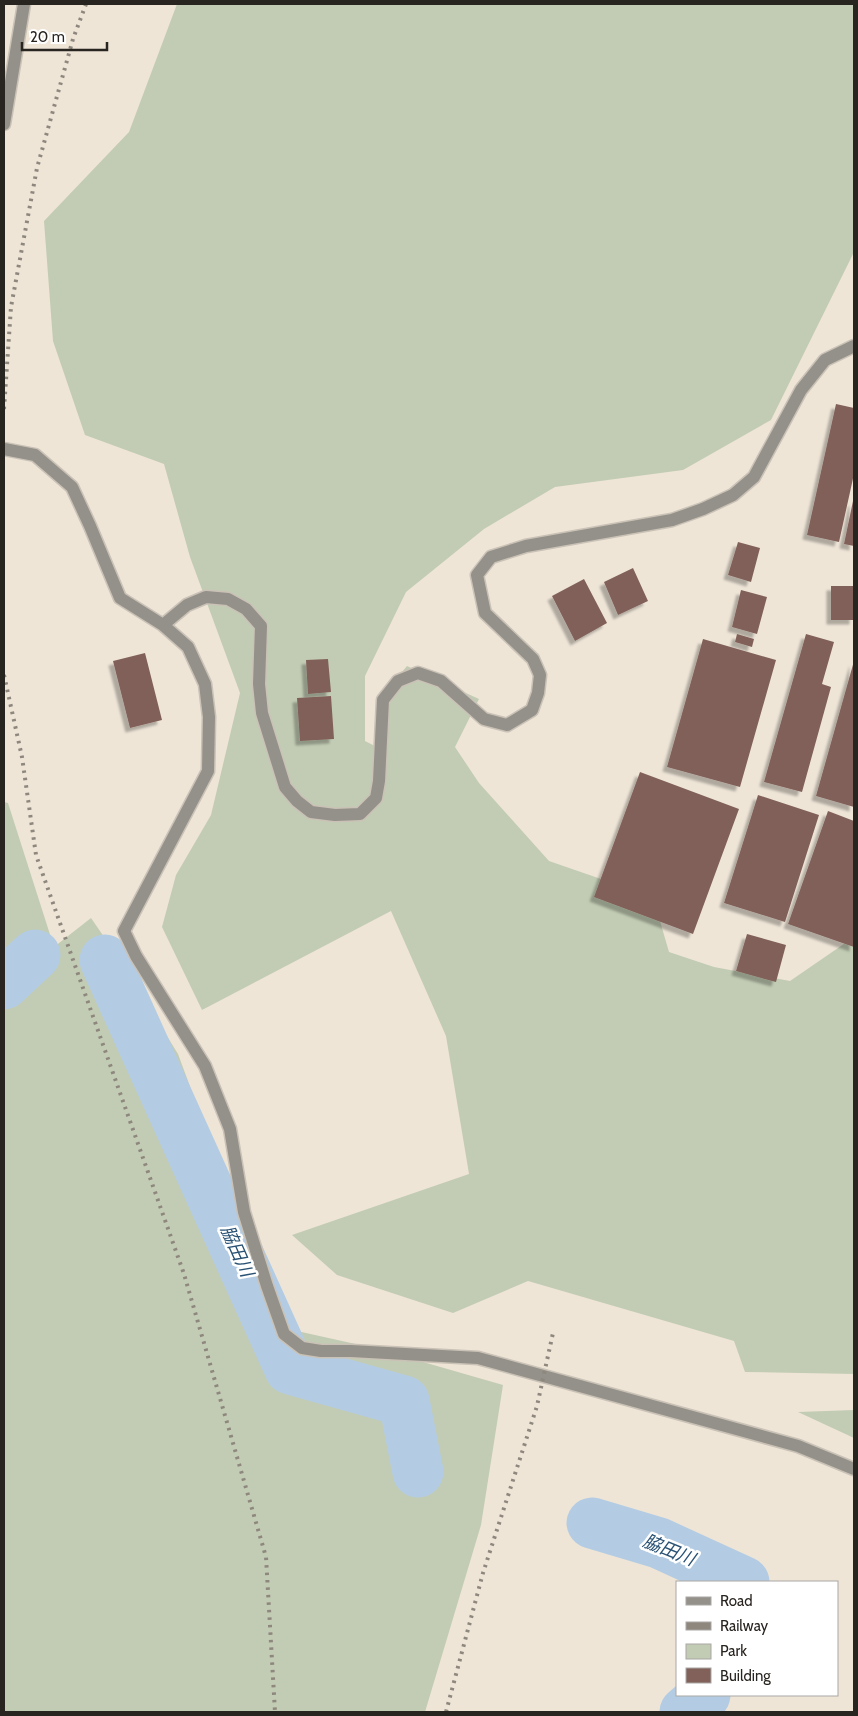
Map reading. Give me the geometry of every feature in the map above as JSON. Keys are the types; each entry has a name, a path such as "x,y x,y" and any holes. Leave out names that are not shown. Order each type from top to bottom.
{"street":[{"path":"4,124 24,4"},
{"path":"163,625 187,605 206,597 228,599 246,609 260,626 259,684 262,713 285,787 297,801 311,812 334,815 360,814 376,798 379,781 383,700 398,681 418,673 441,681 484,719 507,725 532,710 538,692 540,675 533,659 484,613 477,575 492,557 526,546 672,520 703,509 733,495 754,477 800,390 825,360 854,346"},
{"path":"4,449 35,455 72,487 120,598 163,625 188,647 205,684 209,717 208,771 124,931 136,956 205,1066 230,1129 244,1212 266,1286 284,1334 302,1348 321,1351 478,1358 798,1446 854,1468"}],"green space":[{"path":"177,4 854,4 854,252 771,420 683,470 555,487 484,529 406,592 365,676 365,741 385,751 391,685 407,666 479,699 455,747 479,783 549,861 653,897 669,952 714,967 790,981 854,937 854,1374 745,1372 734,1341 528,1281 453,1313 337,1275 292,1235 469,1174 446,1036 391,911 202,1010 162,927 176,875 211,815 240,693 190,557 164,464 85,435 53,341 44,221 129,132"},
{"path":"4,802 8,803 54,947 91,918 122,963 178,1054 279,1327 378,1349 503,1385 481,1525 425,1712 4,1712"},
{"path":"854,1410 854,1438 798,1412"}],"building":[{"path":"836,404 854,408 854,474 839,542 807,535"},
{"path":"854,502 854,546 844,544"},
{"path":"738,542 760,548 751,582 728,575"},
{"path":"633,568 648,601 618,615 604,582"},
{"path":"584,579 607,623 575,641 552,596"},
{"path":"831,586 854,586 854,620 831,620"},
{"path":"741,590 767,597 757,634 732,627"},
{"path":"737,634 754,639 752,647 735,642"},
{"path":"806,634 834,642 822,684 831,687 802,792 764,782"},
{"path":"703,639 776,660 740,787 667,767"},
{"path":"145,653 162,720 130,728 113,661"},
{"path":"328,659 331,692 308,694 306,660"},
{"path":"854,661 854,807 816,796"},
{"path":"331,696 334,739 300,741 297,698"},
{"path":"640,772 739,809 693,934 594,897"},
{"path":"758,795 819,815 785,922 724,903"},
{"path":"828,811 854,821 854,947 788,924"},
{"path":"747,934 786,945 776,982 736,971"}],"waterway":[{"name":"脇田川","path":"4,984 35,955"},
{"name":"脇田川","path":"105,960 290,1369 404,1401 418,1472"},
{"name":"脇田川","path":"592,1523 659,1543 742,1581"},
{"name":"脇田川","path":"685,1712 704,1696"}],"railway":[{"path":"4,409 11,307 37,168 73,39 86,4"},
{"path":"4,675 22,757 36,855 184,1274 266,1557 275,1712"},
{"path":"446,1712 483,1573 537,1406 553,1333"}]}
